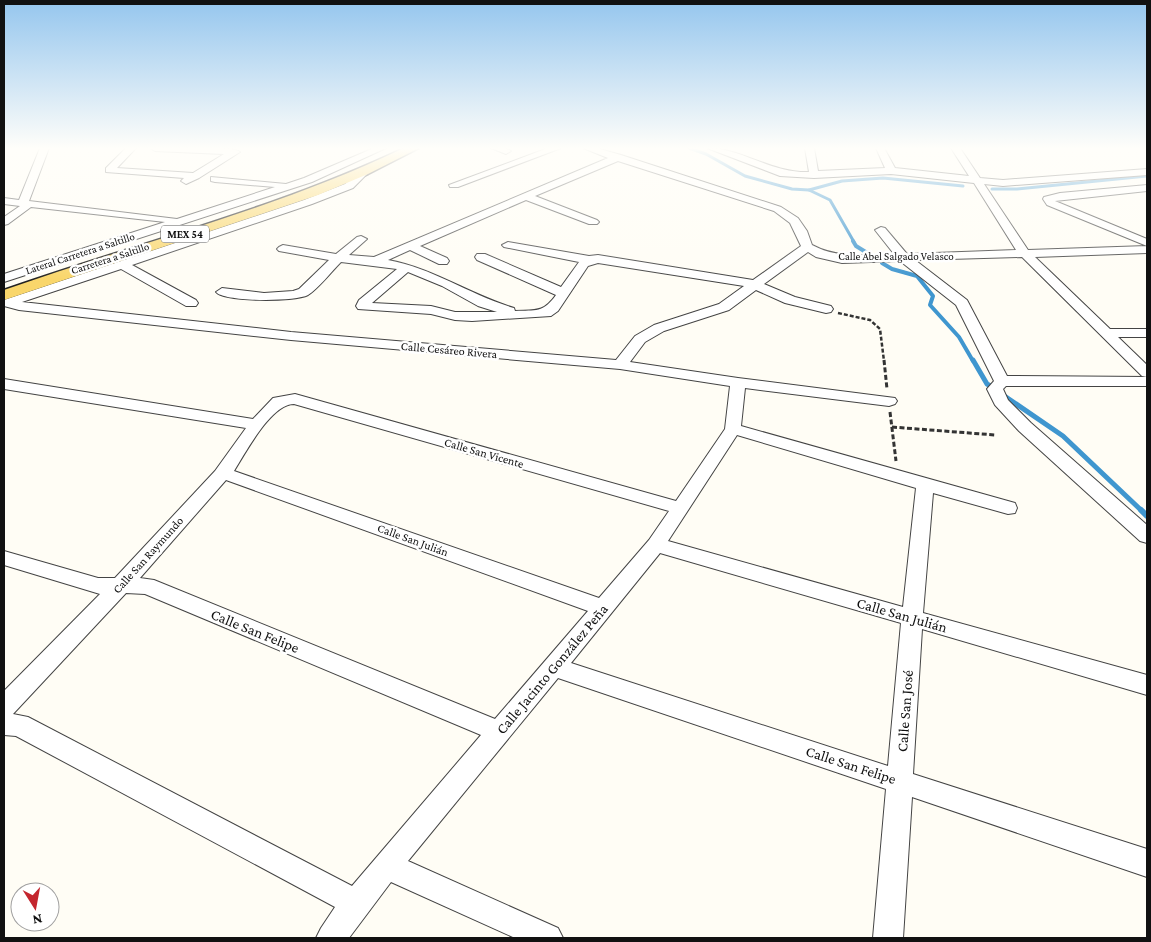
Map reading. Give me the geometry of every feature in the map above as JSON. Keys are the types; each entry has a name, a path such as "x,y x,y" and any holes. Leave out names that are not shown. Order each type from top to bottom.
{"main road":[{"name":"Carretera a Saltillo","path":"4,286 67,264 295,192"},
{"name":"Carretera a Saltillo","path":"6,300 121,254 287,202 313,192"},
{"path":"67,264 78,256 100,246"}],"street":[{"path":"4,222 25,208 24,200 27,192"},
{"name":"Lateral Carretera a Saltillo","path":"4,278 271,192"},
{"name":"Lateral Carretera a Saltillo","path":"6,300 121,264 334,192"},
{"path":"376,261 535,192"},
{"path":"620,365 640,340 652,332 678,321 724,307 807,247 800,226 785,212 728,192"},
{"path":"986,192 1024,253 1106,333 1140,360 1147,373"},
{"path":"1104,192 1048,199 1051,203 1147,243"},
{"path":"525,196 593,222"},
{"path":"4,201 180,221"},
{"path":"880,230 904,258 962,304 1002,381"},
{"path":"222,292 286,297 297,295 304,292 360,239"},
{"path":"508,245 589,260 598,259 754,284 790,300 826,309"},
{"path":"410,246 443,261"},
{"name":"Calle Abel Salgado Velasco","path":"807,247 820,254 842,259 1147,250"},
{"path":"283,249 319,256 376,261 407,267 446,283 502,311 534,314"},
{"path":"481,257 563,293"},
{"path":"407,267 364,303 363,306 431,310 455,316 472,317 546,313 553,308 584,263 589,260"},
{"path":"121,264 191,303"},
{"name":"Calle Cesáreo Rivera","path":"6,300 19,306 281,335 620,365 738,383 889,401"},
{"path":"1106,333 1147,334"},
{"path":"1147,382 1002,381 995,389 1001,402 1025,427 1147,536"},
{"name":"Calle Jacinto González Peña","path":"331,938 356,903 656,545 733,429 738,383"},
{"path":"4,384 257,425"},
{"name":"Calle San Raymundo","path":"4,707 120,586 222,473 257,425 277,403 287,399"},
{"name":"Calle San Vicente","path":"287,399 305,402 680,508"},
{"path":"733,429 1008,508"},
{"name":"Calle San Julián","path":"222,473 603,608"},
{"name":"Calle San José","path":"888,938 912,618 925,484"},
{"name":"Calle San Julián","path":"656,545 1147,685"},
{"name":"Calle San Felipe","path":"4,558 98,586 135,584 147,586 500,732"},
{"name":"Calle San Felipe","path":"554,667 1147,863"},
{"path":"4,724 19,725 356,903"},
{"path":"387,866 548,938"}],"path":[{"path":"826,309 870,320 880,328 898,476"},
{"path":"892,427 996,435"}],"waterway":[{"path":"813,192 830,200 854,242"},
{"path":"853,241 856,246 869,254"},
{"path":"882,263 892,269 917,276 933,296 930,305 959,337 973,361"},
{"path":"973,360 987,384 994,388"},
{"path":"1003,395 1063,436 1142,511"},
{"path":"1142,511 1147,516"}]}
